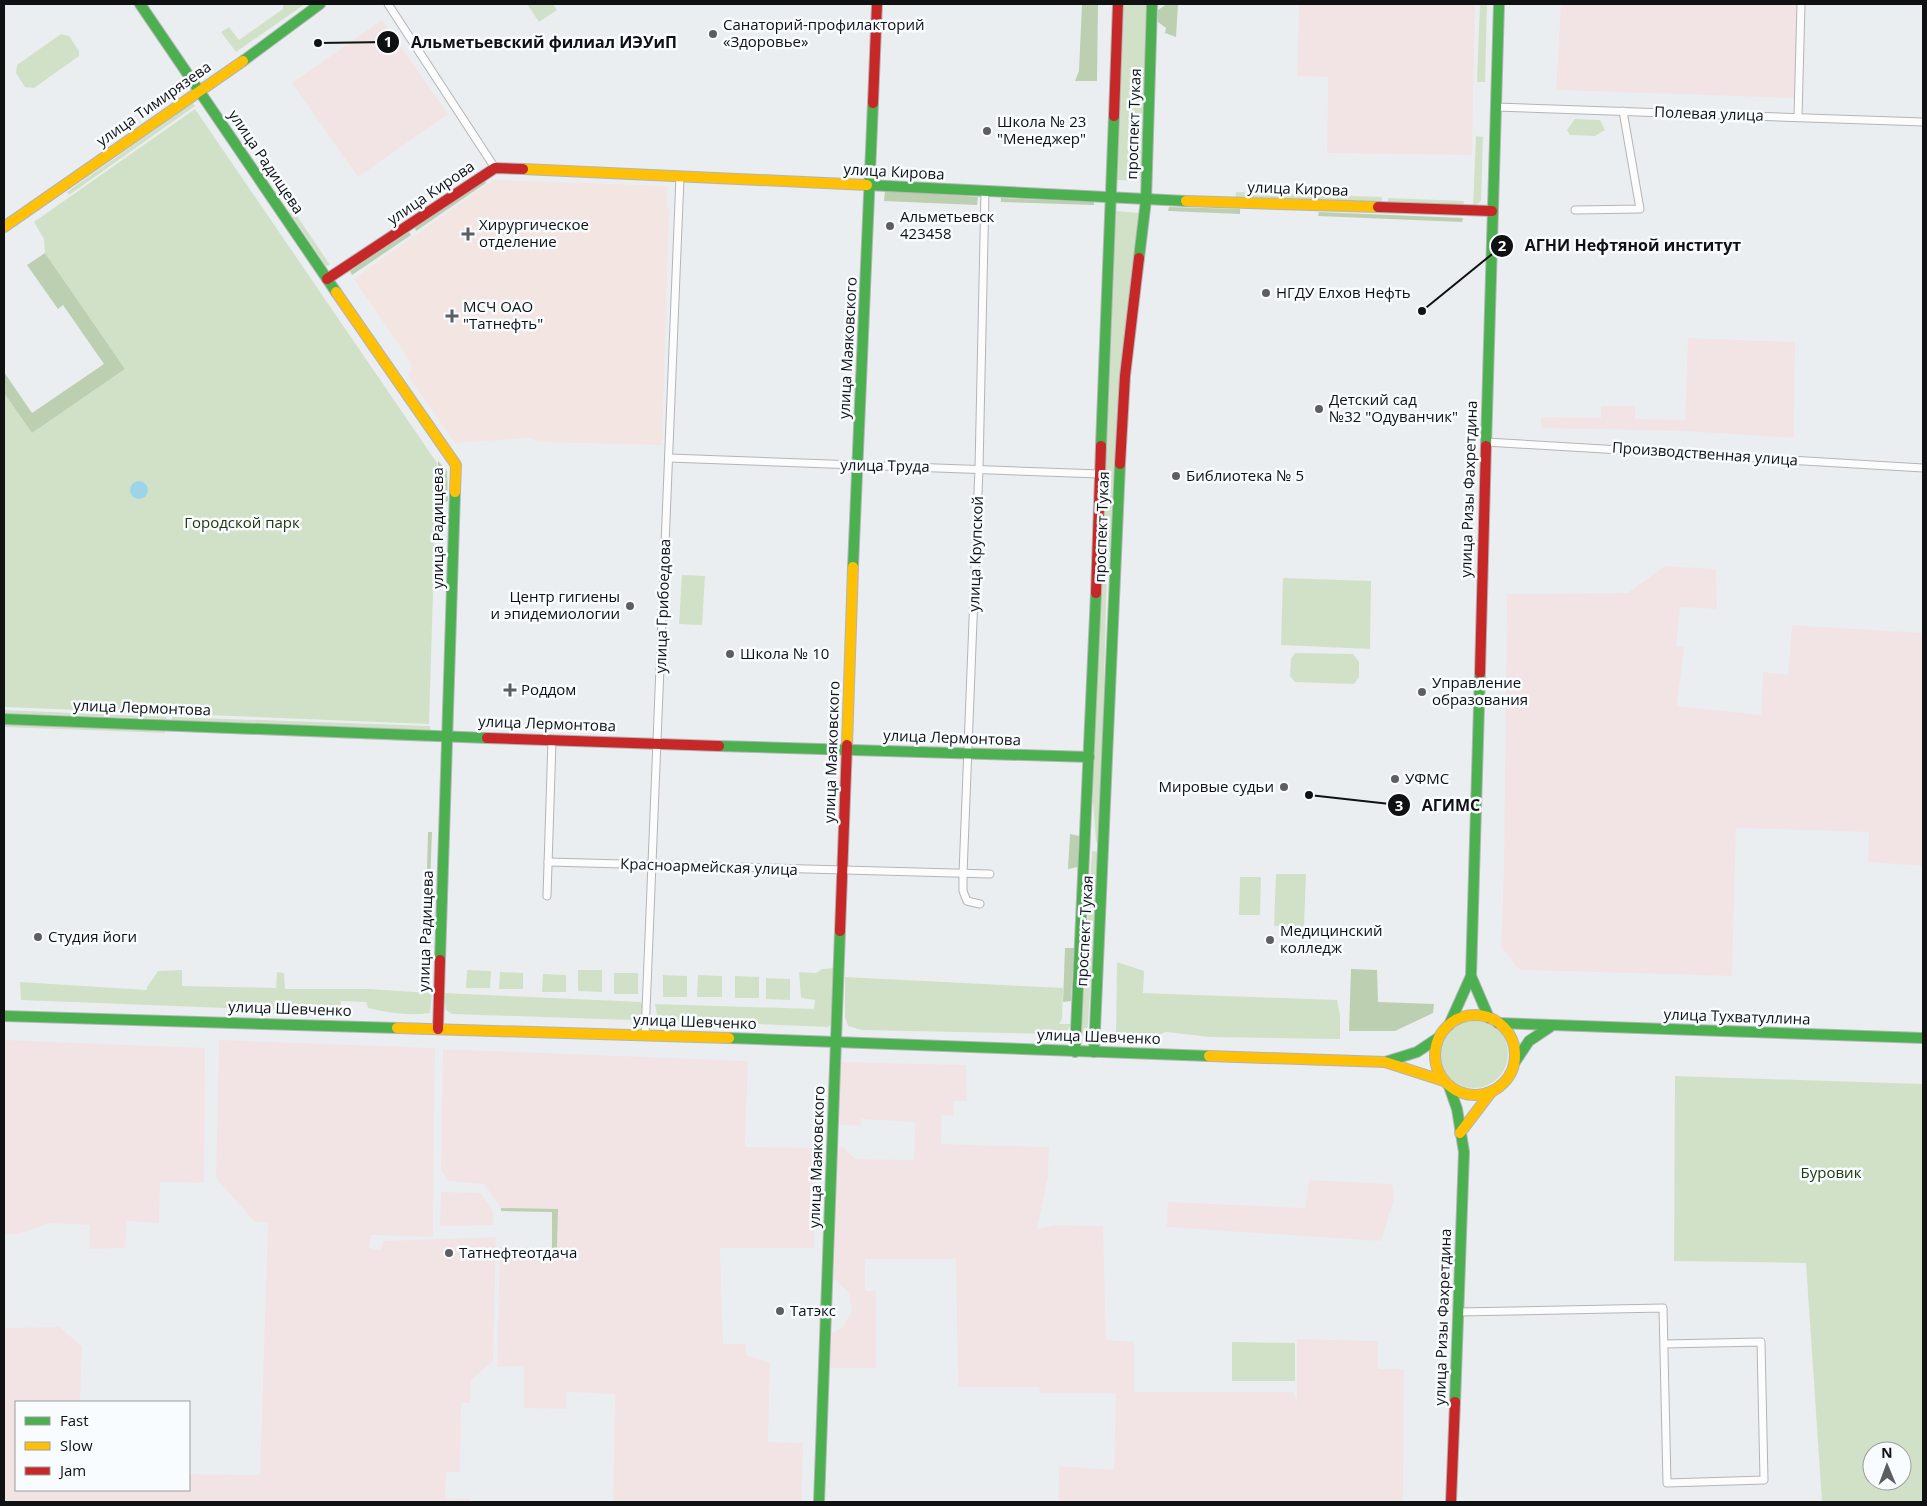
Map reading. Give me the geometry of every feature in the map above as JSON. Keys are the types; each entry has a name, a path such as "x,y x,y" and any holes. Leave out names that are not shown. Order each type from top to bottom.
{"main road":[{"name":"улица Радищева","path":"140,4 327,279 456,464 438,1028"},
{"name":"улица Тимирязева","path":"4,228 200,91 320,4"},
{"name":"улица Маяковского","path":"819,1502 877,4"},
{"name":"проспект Тукая","path":"1075,1052 1086,846 1118,4"},
{"name":"проспект Тукая","path":"1094,1052 1125,376 1146,200 1152,4"},
{"name":"улица Ризы Фахретдина","path":"1471,976 1499,4"},
{"name":"улица Кирова","path":"327,279 495,168 1110,196 1146,200 1492,212"},
{"path":"1097,565 1115,565"},
{"name":"улица Лермонтова","path":"4,719 552,741 657,742 1089,757"},
{"path":"1086,846 1104,846"},
{"path":"1471,976 1493,1020 1510,1036 1513,1045 1514,1064"},
{"path":"1385,1062 1417,1052 1438,1038 1449,1025 1463,998 1471,976"},
{"name":"улица Шевченко","path":"4,1016 438,1028 1385,1062"},
{"path":"1449,1025 1468,1016 1493,1020"},
{"name":"улица Тухватуллина","path":"1493,1020 1551,1026 1923,1038"},
{"path":"1460,1133 1492,1092 1506,1080 1530,1038 1538,1031 1551,1026"},
{"path":"1438,1038 1435,1060 1447,1084"},
{"path":"1385,1062 1434,1076 1470,1095 1492,1092"},
{"name":"улица Ризы Фахретдина","path":"1447,1084 1457,1109 1464,1152 1451,1502"}],"street":[{"path":"388,4 495,168"},
{"path":"1798,117 1801,4"},
{"name":"Полевая улица","path":"1495,107 1923,122"},
{"path":"1575,210 1640,210 1623,111"},
{"name":"улица Грибоедова","path":"645,1035 654,865 657,742 680,177"},
{"name":"улица Крупской","path":"980,904 972,904 964,897 963,874 979,468 985,191"},
{"name":"Производственная улица","path":"1486,442 1923,468"},
{"name":"улица Труда","path":"670,458 1100,474"},
{"path":"548,896 552,741"},
{"name":"Красноармейская улица","path":"548,862 990,874"},
{"path":"1458,1312 1663,1308 1667,1483 1764,1480 1761,1342 1664,1344"}],"shaded area":[{"path":"1299,4 1475,4 1472,155 1327,153 1328,77 1297,76"},
{"path":"1561,4 1796,4 1796,98 1556,90"},
{"path":"382,20 448,114 358,177 292,83"},
{"path":"493,180 667,186 666,207 669,207 662,445 540,442 529,438 455,443 409,377 412,364 354,279"},
{"path":"1688,338 1795,342 1794,438 1685,431 1541,428 1541,417 1601,418 1601,406 1635,406 1635,419 1685,420"},
{"path":"1665,566 1716,569 1717,609 1680,607 1676,647 1684,647 1677,706 1761,715 1763,672 1788,675 1792,625 1923,633 1923,866 1868,862 1869,832 1736,828 1732,976 1520,970 1501,947 1504,866 1507,594 1628,593"},
{"path":"4,1040 205,1048 204,1183 160,1182 159,1223 127,1221 125,1248 89,1249 90,1225 49,1223 19,1234 4,1234"},
{"path":"219,1040 435,1048 433,1237 371,1235 369,1248 381,1250 383,1241 496,1237 493,1361 471,1380 470,1403 461,1403 460,1472 446,1472 445,1498 470,1499 470,1502 4,1502 4,1328 59,1327 82,1346 80,1401 15,1401 15,1491 190,1491 190,1474 260,1475 268,1223 254,1221 216,1178"},
{"path":"443,1049 748,1061 745,1147 816,1148 814,1248 720,1248 723,1344 746,1344 746,1355 770,1363 768,1442 803,1443 802,1502 613,1502 615,1394 567,1392 566,1409 524,1408 524,1366 497,1367 500,1247 557,1248 558,1209 501,1208 484,1184 448,1181 441,1170"},
{"path":"840,1062 966,1065 967,1101 954,1101 953,1116 942,1115 941,1144 1049,1147 1048,1177 1037,1229 1055,1225 1103,1226 1106,1340 1134,1342 1134,1392 1293,1392 1297,1401 1297,1339 1378,1341 1378,1369 1404,1369 1403,1502 1058,1502 1059,1466 1114,1470 1116,1392 1040,1393 1039,1387 958,1387 956,1259 865,1259 865,1291 876,1291 876,1368 830,1368 831,1334 842,1328 852,1311 849,1293 834,1278 838,1147 843,1147 855,1159 914,1160 915,1122 861,1119 861,1126 839,1125"},
{"path":"1309,1180 1392,1184 1394,1199 1381,1241 1166,1227 1168,1202 1305,1208"},
{"path":"441,1192 481,1193 493,1211 494,1225 440,1226"}],"green space":[{"path":"283,4 305,4 236,52 221,32 229,27 239,40 283,9"},
{"path":"527,4 553,4 557,10 539,22"},
{"path":"1082,4 1098,4 1097,81 1075,81 1079,71"},
{"path":"1124,4 1147,4 1140,181 1117,180"},
{"path":"1167,4 1178,4 1176,37 1165,33 1166,28 1158,22 1158,10"},
{"path":"1480,4 1487,4 1485,82 1477,82"},
{"path":"61,34 69,36 79,51 79,56 34,88 25,87 16,73 17,65"},
{"path":"193,103 195,106 69,195 67,192"},
{"name":"Городской парк","path":"195,109 437,463 429,724 4,707 4,393 32,433 125,369 45,253 44,239 34,222"},
{"path":"1575,119 1600,120 1605,130 1595,136 1570,135 1567,130"},
{"path":"1476,136 1483,137 1481,201 1473,207"},
{"path":"485,181 486,183 416,231 415,228"},
{"path":"885,190 978,197 977,205 884,201"},
{"path":"1236,192 1382,197 1381,207 1235,202"},
{"path":"1001,198 1094,202 1094,205 1001,202"},
{"path":"1388,198 1464,201 1463,210 1388,208"},
{"path":"1169,207 1240,209 1240,214 1168,211"},
{"path":"293,210 330,265 326,266 290,213"},
{"path":"1116,211 1139,213 1121,372 1110,552 1100,552"},
{"path":"1319,212 1463,218 1462,222 1318,216"},
{"path":"409,232 411,235 352,275 350,271"},
{"path":"45,253 125,369 32,433 4,393 4,372 32,413 104,364 63,305 58,309 27,265"},
{"path":"438,461 447,471 448,501 437,506"},
{"path":"1099,568 1107,568 1100,842 1096,842 1091,775"},
{"path":"682,575 705,576 702,625 679,624"},
{"path":"1283,578 1371,581 1370,649 1281,645"},
{"path":"1295,653 1353,654 1359,662 1359,677 1354,684 1295,682 1290,676 1291,659"},
{"path":"4,710 166,717 166,719 4,713"},
{"path":"172,717 430,726 430,730 172,720"},
{"path":"4,723 165,729 165,733 4,727"},
{"path":"182,729 427,740 427,742 182,732"},
{"path":"428,832 432,832 429,911 426,911"},
{"path":"1070,834 1079,836 1078,867 1068,869"},
{"path":"1092,851 1100,852 1087,1036 1082,1035 1081,1032"},
{"path":"1276,874 1306,874 1304,927 1274,926"},
{"path":"1240,877 1261,877 1260,915 1239,915"},
{"path":"1065,948 1074,948 1071,1001 1063,1002"},
{"path":"1117,962 1144,971 1143,993 1337,1000 1340,1015 1340,1039 1210,1037 1166,1032 1153,1037 1116,1035"},
{"path":"834,968 832,1023 828,1027 658,1020 655,1004 814,1009 815,1000 801,998 799,972 816,973 822,969"},
{"path":"1351,969 1377,970 1378,1002 1434,1004 1433,1013 1395,1031 1349,1031"},
{"path":"182,970 182,986 276,988 277,972 284,973 285,989 368,989 432,993 430,1013 391,1013 368,1008 366,1002 341,1001 340,1008 322,1012 21,1000 20,982 147,990 147,987 158,971"},
{"path":"467,970 491,971 490,988 466,988"},
{"path":"578,970 602,970 602,992 578,991"},
{"path":"500,972 523,973 523,989 499,989"},
{"path":"614,973 638,973 638,994 614,994"},
{"path":"543,974 566,975 566,992 542,992"},
{"path":"663,975 687,976 687,997 663,997"},
{"path":"698,975 722,976 722,997 697,997"},
{"path":"735,976 759,977 759,998 735,998"},
{"path":"845,977 1063,988 1062,1019 1059,1024 1071,1024 1066,1033 1058,1034 862,1030 848,1026 845,1017"},
{"path":"766,978 790,979 790,1000 766,999"},
{"path":"443,993 641,1002 644,1010 642,1017 633,1020 452,1014 446,1010"},
{"path":"1467,1020 1481,1020 1493,1025 1503,1035 1508,1047 1508,1061 1503,1073 1493,1083 1481,1088 1467,1088 1455,1083 1445,1073 1440,1061 1440,1047 1445,1035 1455,1025"},
{"name":"Буровик","path":"1675,1076 1923,1084 1923,1502 1822,1502 1806,1263 1674,1261"},
{"path":"501,1208 558,1209 557,1248 552,1248 552,1212 501,1211"},
{"path":"1232,1342 1295,1343 1295,1381 1232,1381"}],"water":[{"path":"139,481 145,484 148,490 145,496 139,499 133,496 130,490 133,484"}],"traffic: fast":[{"path":"140,4 336,292"},
{"path":"243,61 320,4"},
{"path":"1139,258 1146,200 1152,4"},
{"path":"1486,446 1499,4"},
{"path":"853,567 873,103"},
{"path":"1101,446 1114,116"},
{"path":"867,185 1186,201"},
{"path":"1094,1052 1120,464"},
{"path":"440,960 455,492"},
{"path":"1075,1052 1096,593"},
{"path":"1449,1025 1471,976 1480,673"},
{"path":"4,719 487,738"},
{"path":"719,746 1089,757"},
{"path":"819,1502 840,931"},
{"path":"1471,976 1489,1018"},
{"path":"4,1016 397,1028"},
{"path":"1498,1023 1923,1038"},
{"path":"1515,1062 1529,1041 1550,1027"},
{"path":"729,1038 1209,1056"},
{"path":"1385,1062 1417,1052 1438,1038"},
{"path":"1449,1086 1457,1109 1464,1152 1455,1402"}],"traffic: slow":[{"path":"4,227 243,61"},
{"path":"523,169 867,185"},
{"path":"1186,201 1378,207"},
{"path":"336,292 456,465 455,492"},
{"path":"847,745 853,567"},
{"path":"1475,1015 1490,1018 1503,1027 1512,1040 1515,1055 1512,1070 1503,1083 1490,1092 1475,1095 1460,1092 1447,1083 1438,1070 1435,1055 1438,1040 1447,1027 1460,1018 1475,1015"},
{"path":"397,1028 729,1038"},
{"path":"1209,1056 1385,1062 1444,1081"},
{"path":"1460,1133 1492,1091"}],"traffic: jam":[{"path":"873,103 877,4"},
{"path":"1114,116 1118,4"},
{"path":"327,279 495,168 523,169"},
{"path":"1378,207 1492,211"},
{"path":"1120,464 1125,376 1139,258"},
{"path":"1096,593 1101,446"},
{"path":"1480,673 1486,446"},
{"path":"487,738 719,746"},
{"path":"840,931 847,745"},
{"path":"438,1029 440,960"},
{"path":"1451,1502 1455,1402"}],"place":[{"name":"Санаторий-профилакторий «Здоровье»","path":"713,34"},
{"name":"Альметьевский филиал ИЭУиП","path":"318,43"},
{"name":"Школа № 23 \"Менеджер\"","path":"987,131"},
{"name":"Альметьевск 423458","path":"890,226"},
{"name":"Хирургическое отделение","path":"468,234"},
{"name":"НГДУ Елхов Нефть","path":"1266,293"},
{"name":"АГНИ Нефтяной институт","path":"1422,311"},
{"name":"МСЧ ОАО \"Татнефть\"","path":"452,316"},
{"name":"Детский сад №32 \"Одуванчик\"","path":"1319,409"},
{"name":"Библиотека № 5","path":"1176,476"},
{"name":"Центр гигиены и эпидемиологии","path":"630,606"},
{"name":"Школа № 10","path":"730,654"},
{"name":"Роддом","path":"510,690"},
{"name":"Управление образования","path":"1422,692"},
{"name":"УФМС","path":"1395,779"},
{"name":"Мировые судьи","path":"1284,787"},
{"name":"АГИМС","path":"1309,795"},
{"name":"Студия йоги","path":"38,937"},
{"name":"Медицинский колледж","path":"1270,940"},
{"name":"Татнефтеотдача","path":"449,1253"},
{"name":"Татэкс","path":"780,1311"}]}
